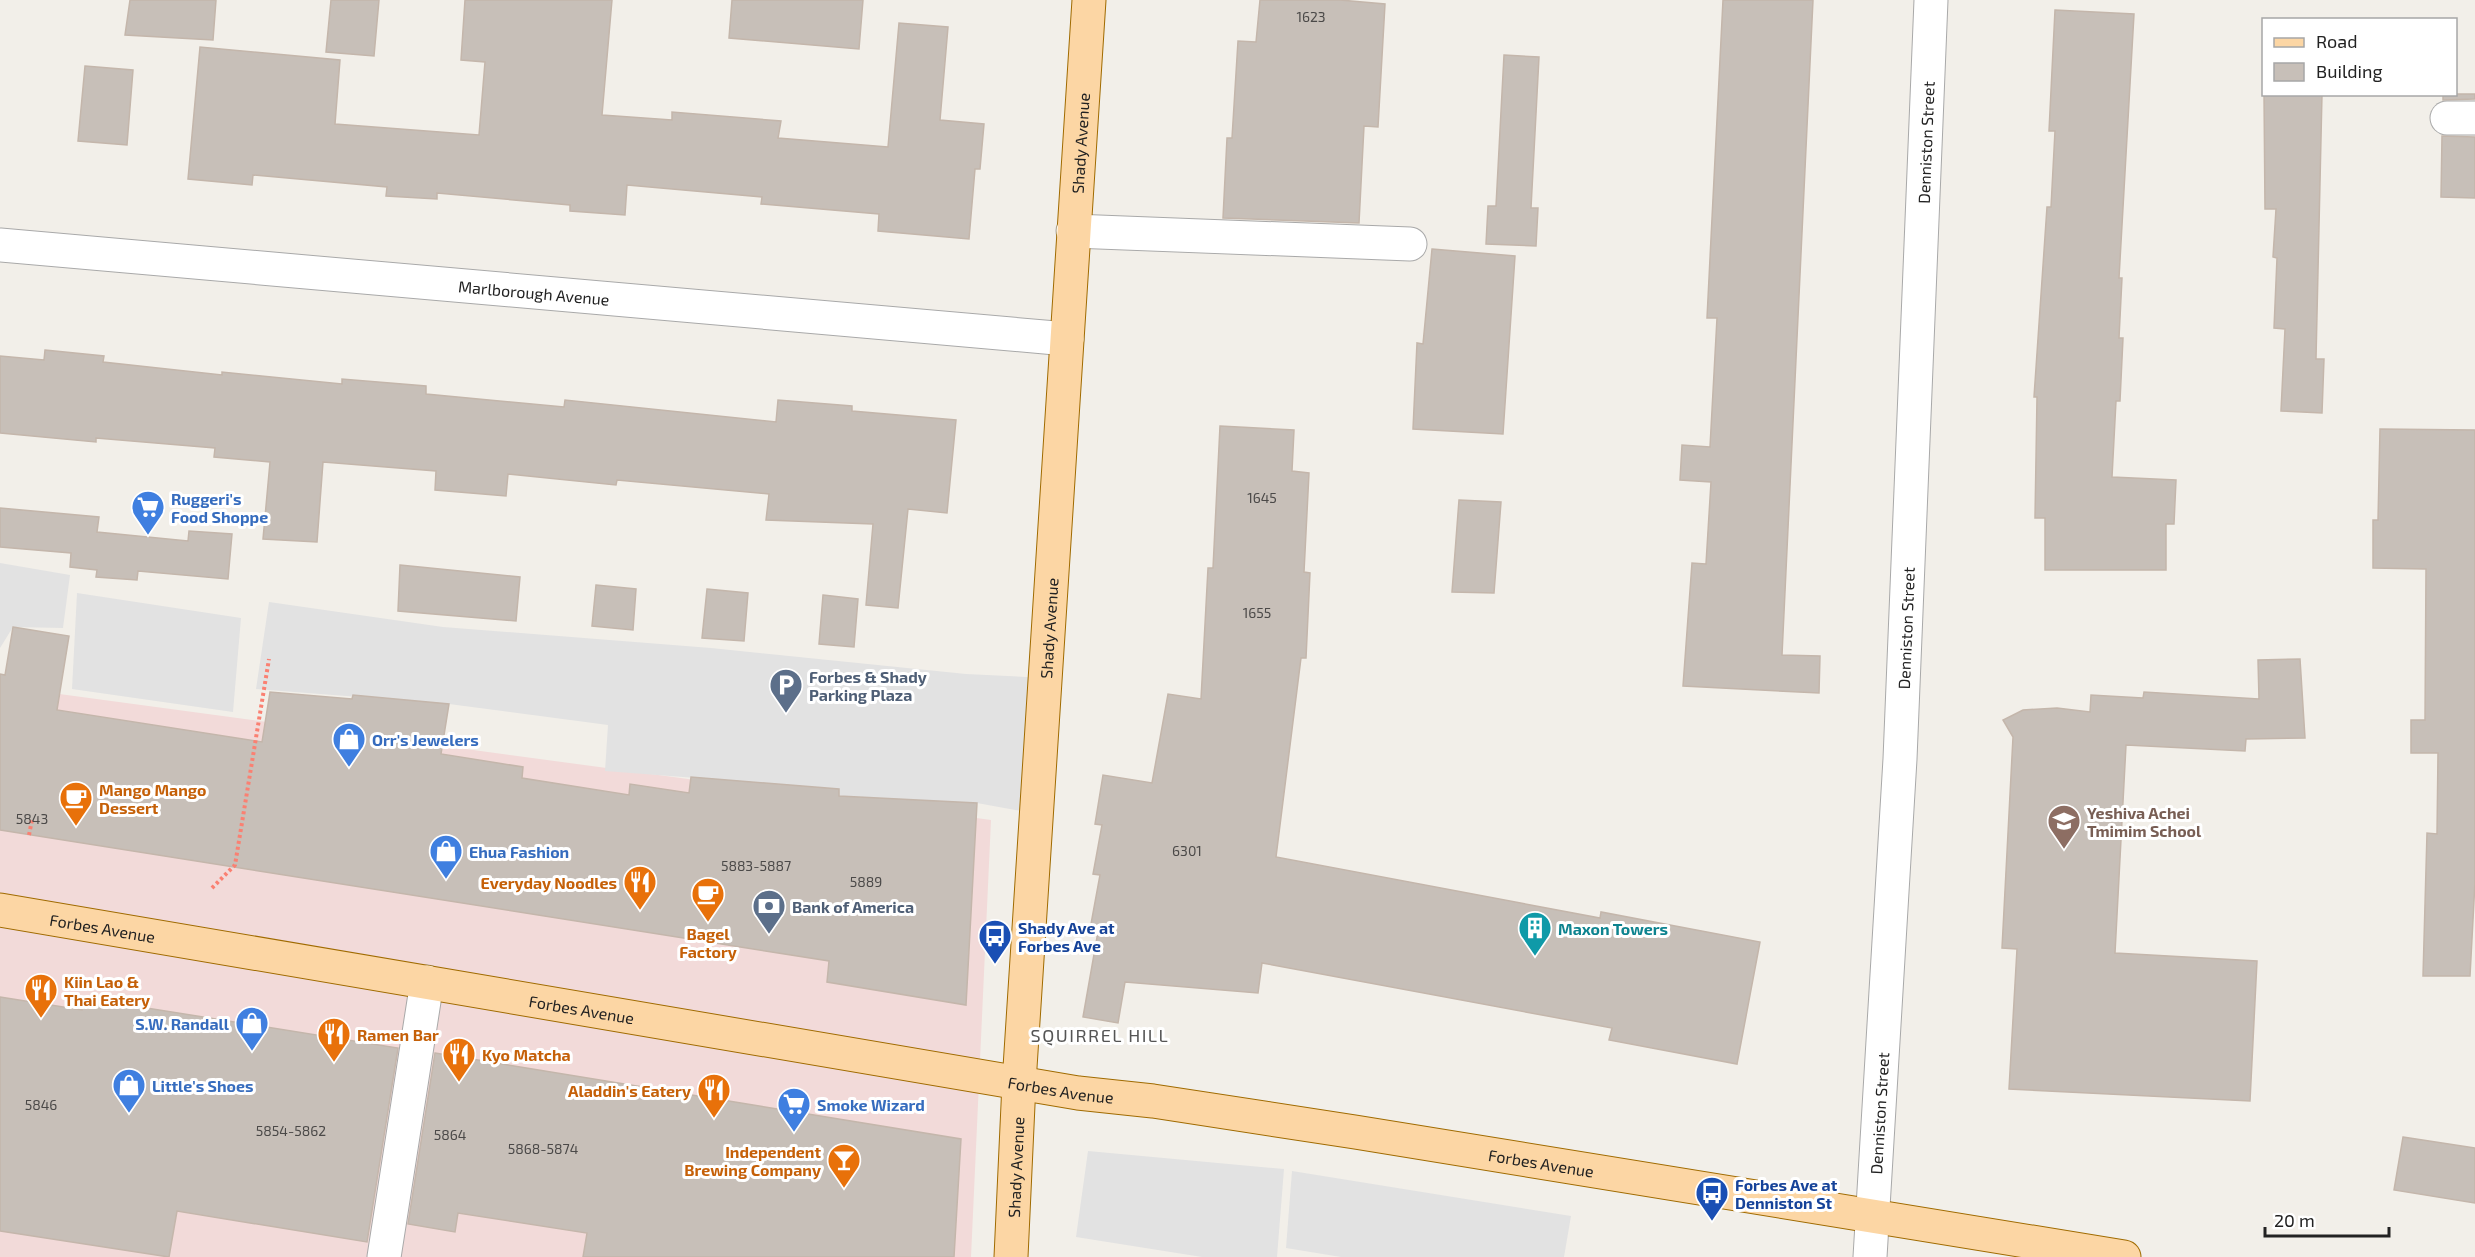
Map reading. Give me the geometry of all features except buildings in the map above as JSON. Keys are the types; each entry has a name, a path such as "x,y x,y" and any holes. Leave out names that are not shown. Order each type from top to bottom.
{"main road":[{"name":"Shady Avenue","path":"1011,1257 1019,1083 1089,0"},
{"name":"Forbes Avenue","path":"0,910 1019,1083 1355,1132 2124,1257"}],"street":[{"name":"Denniston Street","path":"1870,1257 1900,759 1931,0"},
{"path":"1073,231 1410,244"},
{"name":"Marlborough Avenue","path":"0,245 1067,339"},
{"path":"384,1257 427,982"}],"path":[{"path":"212,888 235,865 269,659"},
{"path":"29,835 32,820"}],"shaded area":[{"path":"0,563 70,575 63,628 13,627 0,648"},
{"path":"77,593 241,618 233,712 72,689"},
{"name":"Forbes & Shady Parking Plaza","path":"269,602 443,627 711,648 966,674 1047,678 1038,814 977,803 839,796 839,789 605,771 608,725 449,704 256,689"},
{"path":"0,686 991,820 971,1257 0,1257"},
{"path":"1088,1151 1284,1169 1277,1257 1202,1257 1076,1237"},
{"path":"1292,1171 1571,1216 1564,1257 1341,1257 1286,1248"}],"place":[{"name":"Ruggeri's Food Shoppe","path":"148,536"},
{"name":"Forbes & Shady Parking Plaza","path":"786,714"},
{"name":"Orr's Jewelers","path":"349,768"},
{"name":"Mango Mango Dessert","path":"76,827"},
{"name":"Yeshiva Achei Tmimim School","path":"2064,850"},
{"name":"Ehua Fashion","path":"446,880"},
{"name":"Everyday Noodles","path":"640,911"},
{"name":"Bagel Factory","path":"708,923"},
{"name":"Bank of America","path":"769,935"},
{"name":"Maxon Towers","path":"1535,957"},
{"name":"Shady Ave at Forbes Ave","path":"995,965"},
{"name":"Kiin Lao & Thai Eatery","path":"41,1019"},
{"name":"S.W. Randall","path":"252,1052"},
{"name":"Ramen Bar","path":"334,1063"},
{"name":"Kyo Matcha","path":"459,1083"},
{"name":"Little's Shoes","path":"129,1114"},
{"name":"Aladdin's Eatery","path":"714,1119"},
{"name":"Smoke Wizard","path":"794,1133"},
{"name":"Independent Brewing Company","path":"844,1189"},
{"name":"Forbes Ave at Denniston St","path":"1712,1222"}],"district":[{"name":"SQUIRREL HILL","path":"1100,1035"}]}
